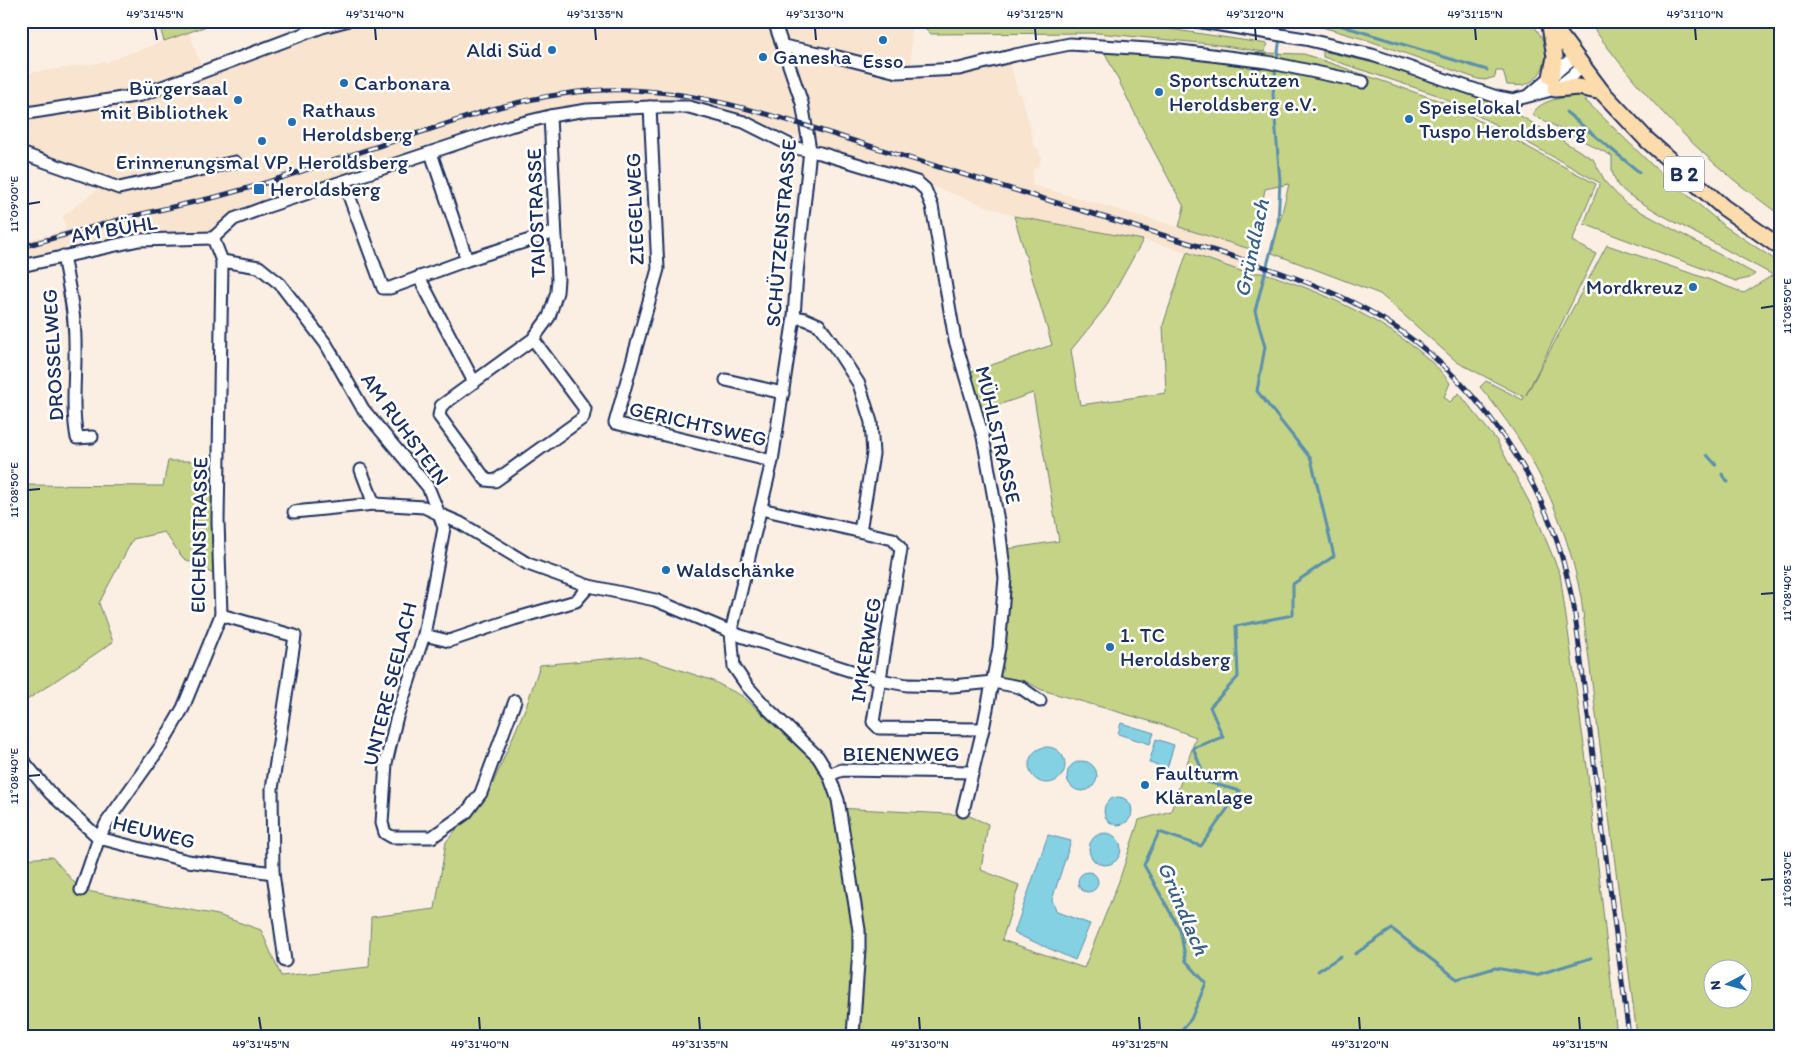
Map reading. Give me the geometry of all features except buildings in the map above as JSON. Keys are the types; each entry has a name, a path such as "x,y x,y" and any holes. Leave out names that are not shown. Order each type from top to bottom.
{"main road":[{"name":"B 2","path":"1549,22 1602,92 1647,140 1723,207 1780,247"},
{"path":"1549,22 1555,50 1553,83 1602,92"}],"street":[{"path":"21,114 140,95 305,33 346,21"},
{"name":"SCHÜTZENSTRASSE","path":"776,21 776,27 802,103 810,150 794,317 772,461 731,632 734,667 766,707 818,757 829,775 838,800 851,874 858,930 859,949 852,1036"},
{"path":"1196,21 1305,39 1372,55 1497,97 1513,100 1529,96 1553,83 1579,61"},
{"path":"783,46 834,56 897,72 958,69 1070,44 1180,51 1267,62 1362,82"},
{"name":"ZIEGELWEG","path":"614,423 658,269 650,107"},
{"name":"MÜHLSTRASSE","path":"213,238 234,219 266,207 510,126 550,116 587,110 689,107 744,122 796,148 810,150 917,182 925,188 929,197 956,340 983,437 999,527 1005,578 999,648 993,682 963,811"},
{"name":"TAIOSTRASSE","path":"533,339 585,410 583,418 495,481 486,480 439,416 441,406 533,339 549,317 557,292 558,279 550,116"},
{"path":"431,152 467,260"},
{"path":"21,153 118,188 235,162"},
{"path":"344,182 383,288 390,288 467,260 556,232"},
{"name":"AM BÜHL","path":"21,266 139,240 213,238"},
{"name":"EICHENSTRASSE","path":"81,890 99,838 107,822 161,746 183,708 221,614 218,521 222,261 213,238"},
{"name":"DROSSELWEG","path":"62,256 69,287 75,338 74,423 77,438 92,437"},
{"name":"AM RUHSTEIN","path":"222,261 259,267 280,284 326,344 363,409 428,487 439,514 460,523 528,564 589,586 655,600 731,632 880,680 907,685 952,686 993,682 1020,687 1040,701"},
{"path":"420,277 474,382"},
{"path":"794,317 819,325 859,384 871,422 873,454 860,531"},
{"path":"726,380 783,393"},
{"name":"GERICHTSWEG","path":"614,423 772,461"},
{"path":"361,470 374,504"},
{"path":"294,512 374,504 424,507 439,514"},
{"name":"IMKERWEG","path":"761,509 893,539 902,549 873,722 879,728 983,729"},
{"name":"UNTERE SEELACH","path":"439,514 444,528 424,635 396,720 386,763 382,823 385,833 392,837 432,837 466,813 481,793 515,701"},
{"path":"424,635 449,641 576,601 589,586"},
{"path":"221,614 295,636 272,789 273,874 286,961"},
{"name":"HEUWEG","path":"25,763 50,793 99,838 188,861 273,874"},
{"name":"BIENENWEG","path":"829,775 842,770 973,772"}],"shaded area":[{"path":"352,21 911,21 911,68 1010,62 1018,94 1021,94 1030,126 1033,144 1039,150 1041,159 1039,166 1033,169 1032,185 1259,252 1249,274 1187,252 1143,240 1014,216 746,118 691,103 607,100 511,117 407,151 230,216 212,230 71,245 21,260 21,242 66,230 63,216 103,185 21,157 21,74 106,62 189,32 201,65 322,28"}],"green space":[{"path":"158,21 221,21 164,41"},
{"path":"918,21 1103,21 1150,26 1268,44 1264,52 1211,44 1097,33 931,34"},
{"path":"1301,21 1531,21 1544,43 1546,58 1542,70 1529,83 1507,85 1503,71 1496,71 1495,77 1485,80 1478,79 1367,40"},
{"path":"1588,21 1780,21 1780,215 1734,180 1674,125 1638,85"},
{"path":"1103,49 1304,54 1446,103 1596,184 1572,241 1596,254 1526,395 1607,245 1744,293 1773,275 1629,195 1618,186 1612,172 1612,156 1532,114 1541,105 1560,98 1581,96 1653,166 1723,225 1780,263 1780,1036 1637,1036 1581,597 1574,568 1566,539 1544,485 1516,435 1480,387 1486,381 1523,400 1524,397 1457,362 1380,294 1272,253 1289,184 1265,189 1253,250 1179,227 1184,207"},
{"path":"1323,51 1390,67 1492,101 1509,109 1593,159 1606,183 1625,203 1755,274 1750,278 1736,281 1584,224 1600,183 1496,125 1437,95 1323,57"},
{"path":"1014,216 1143,240 1105,308 1071,350 1080,405 1166,393 1163,325 1187,252 1249,274 1264,273 1310,289 1377,322 1419,351 1436,367 1450,383 1444,397 1450,402 1459,393 1497,441 1534,511 1560,574 1587,767 1617,1036 21,1036 21,859 52,857 81,890 218,915 261,930 281,976 369,967 371,917 435,909 446,842 491,788 527,704 540,665 637,656 711,680 744,697 823,771 837,808 967,815 988,824 981,870 1019,885 1002,940 1084,968 1119,881 1139,820 1171,811 1196,737 1163,725 1042,690 1025,681 1000,678 1007,549 1059,541 1033,393 981,411 970,372 1052,345"},
{"path":"168,461 213,461 215,575 183,558 164,532 133,539 99,603 113,642 21,704 21,485 163,486"}],"water":[{"path":"1121,723 1154,733 1150,744 1118,734"},
{"path":"1156,739 1174,745 1167,768 1149,763"},
{"path":"1047,747 1060,752 1065,765 1060,778 1047,783 1034,778 1029,765 1034,752"},
{"path":"1082,761 1093,765 1097,776 1093,787 1082,791 1071,787 1067,776 1071,765"},
{"path":"1118,797 1128,801 1132,811 1128,821 1118,825 1108,821 1104,811 1108,801"},
{"path":"1105,833 1111,834 1116,838 1120,843 1120,855 1116,860 1111,864 1105,865 1099,864 1094,860 1090,855 1089,849 1090,843 1094,838 1099,834"},
{"path":"1048,835 1071,841 1052,900 1057,912 1090,924 1075,960 1014,933"},
{"path":"1088,872 1095,875 1098,882 1095,889 1088,892 1081,889 1078,882 1081,875"}],"waterway":[{"name":"Gründlach","path":"1277,60 1282,21"},
{"path":"1326,21 1487,70"},
{"name":"Gründlach","path":"1176,1036 1191,1019 1206,983 1186,961 1180,930 1144,865 1159,832 1201,846 1240,791 1207,782 1193,748 1223,737 1210,707 1238,677 1236,626 1293,615 1293,584 1334,556 1311,459 1257,391 1265,347 1255,311 1278,224 1280,181 1273,94 1276,67"},
{"path":"1566,112 1639,172"},
{"path":"1707,455 1716,465"},
{"path":"1722,474 1728,482"},
{"path":"1355,954 1392,929 1457,979 1495,968 1536,975 1591,958"},
{"path":"1318,971 1341,956"}],"railway":[{"path":"21,247 133,216 259,185 506,105 541,97 577,92 631,90 671,93 710,100 787,120 1238,258 1338,295 1386,321 1417,344 1447,369 1474,397 1498,428 1519,460 1538,495 1557,539 1574,607 1629,1036"}],"place":[{"name":"Esso","path":"883,40"},
{"name":"Aldi Süd","path":"552,50"},
{"name":"Ganesha","path":"763,57"},
{"name":"Carbonara","path":"344,83"},
{"name":"Sportschützen Heroldsberg e.V.","path":"1159,92"},
{"name":"Bürgersaal mit Bibliothek","path":"238,100"},
{"name":"Speiselokal Tuspo Heroldsberg","path":"1409,119"},
{"name":"Rathaus Heroldsberg","path":"292,122"},
{"name":"Erinnerungsmal VP, Heroldsberg","path":"262,141"},
{"name":"Heroldsberg","path":"259,189"},
{"name":"Mordkreuz","path":"1693,287"},
{"name":"Waldschänke","path":"666,570"},
{"name":"1. TC Heroldsberg","path":"1110,647"},
{"name":"Faulturm Kläranlage","path":"1145,785"}]}
